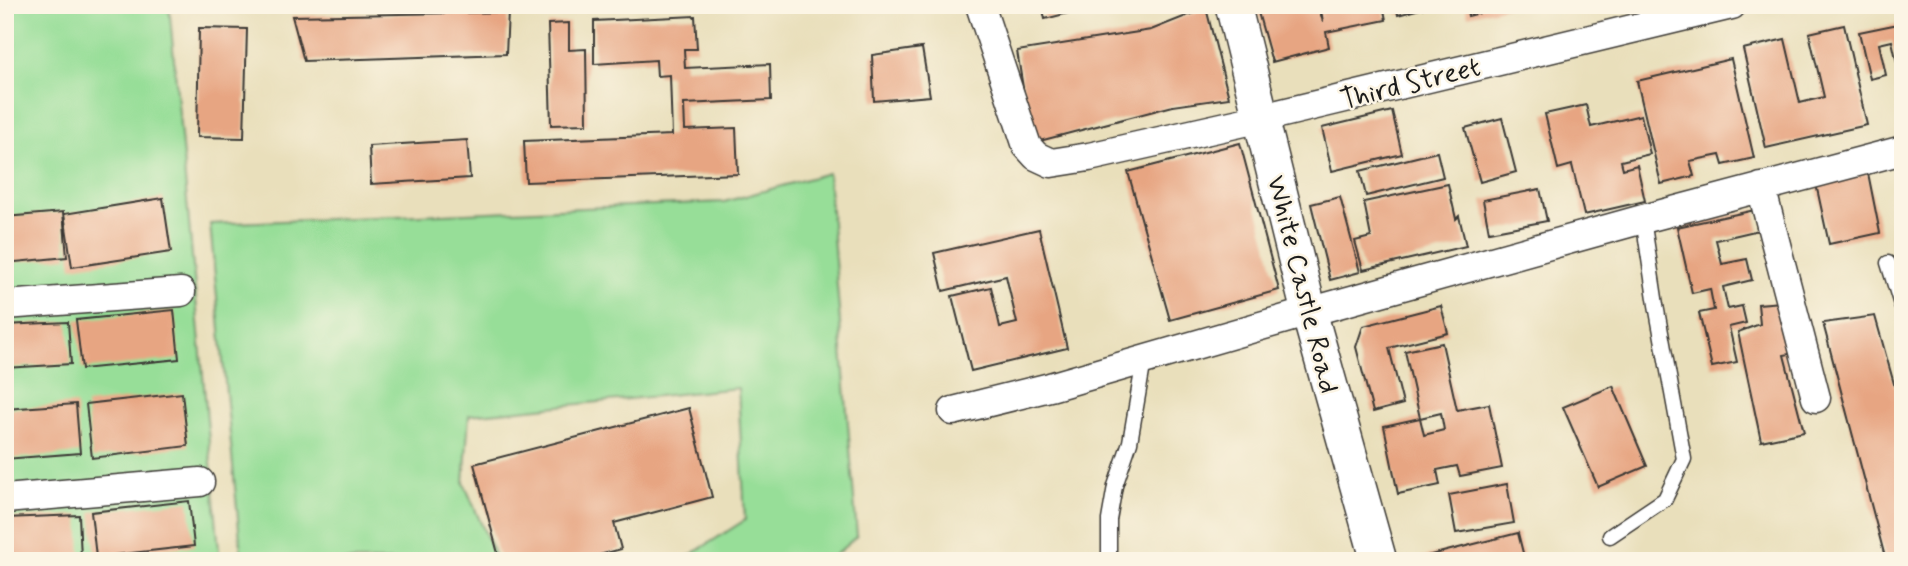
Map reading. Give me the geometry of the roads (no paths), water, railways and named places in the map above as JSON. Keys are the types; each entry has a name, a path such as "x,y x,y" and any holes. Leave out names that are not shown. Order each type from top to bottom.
{"street":[{"name":"White Castle Road","path":"1233,5 1309,312 1379,561"},
{"name":"Third Street","path":"981,8 1027,146 1036,156 1051,163 1262,118 1732,5"},
{"path":"953,411 1050,387 1643,219 1903,150"},
{"path":"1761,187 1816,398"},
{"path":"5,305 181,292"},
{"path":"5,499 200,482"}],"lane":[{"path":"1610,536 1665,499 1684,459 1643,219"},
{"path":"1888,263 1903,311"},
{"path":"1110,561 1109,520 1115,486 1130,442 1144,360"}]}
